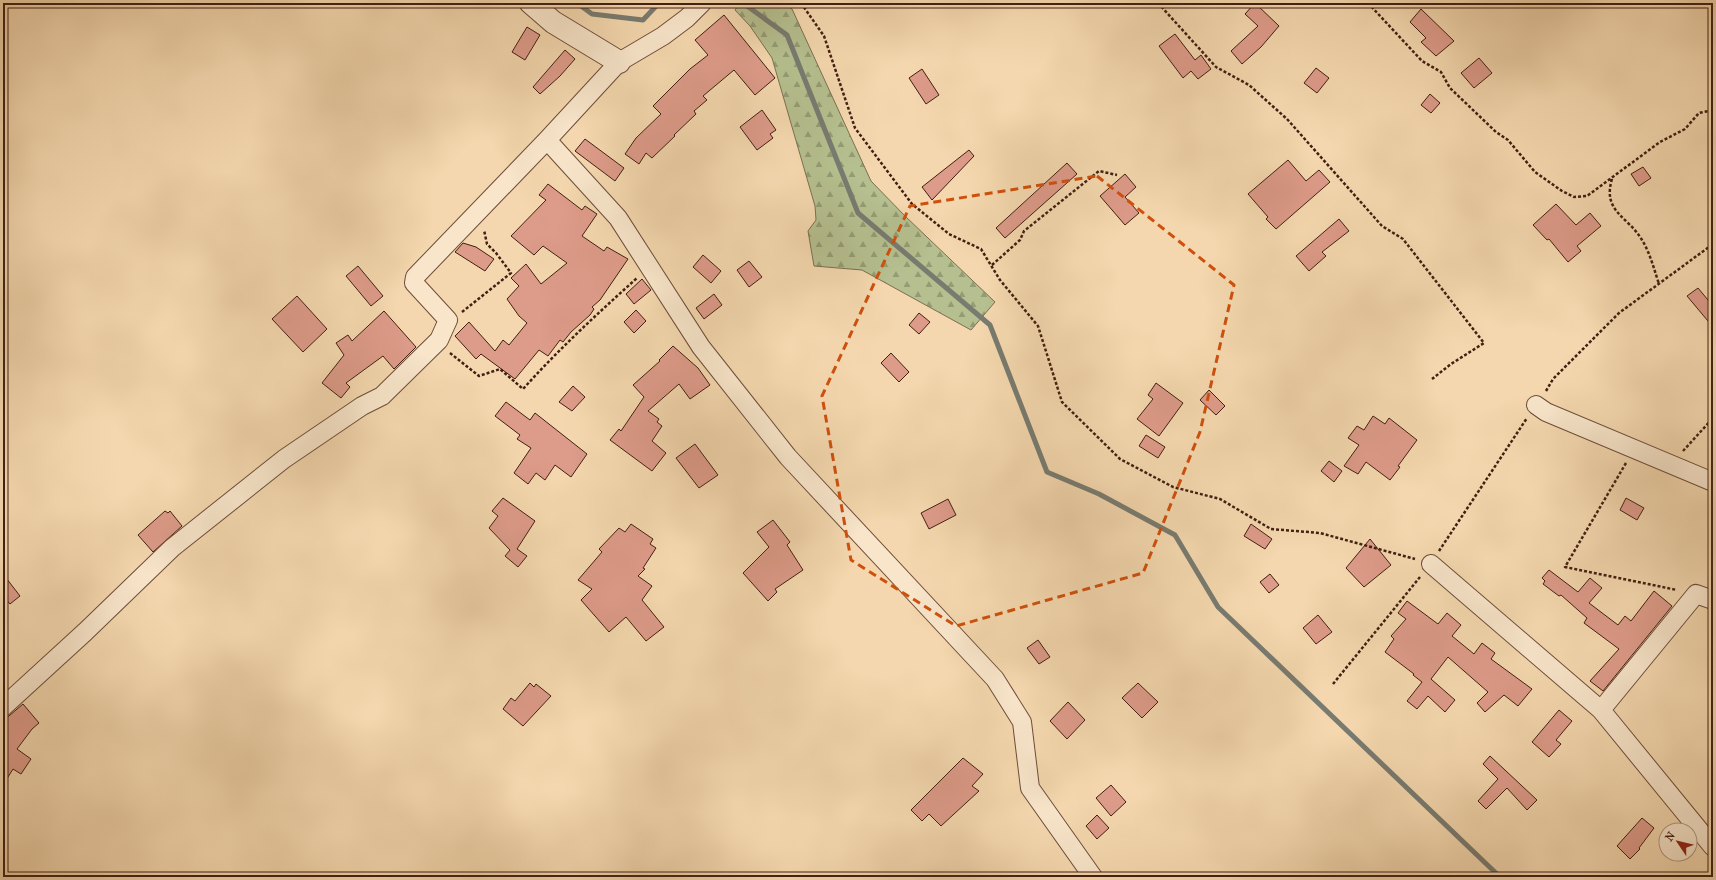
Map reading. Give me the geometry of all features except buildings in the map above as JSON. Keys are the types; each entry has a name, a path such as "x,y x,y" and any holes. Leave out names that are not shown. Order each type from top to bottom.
{"street":[{"path":"531,3 553,22 619,62"},
{"path":"3,706 85,632 172,548 284,460 362,406 382,396 439,340 448,320 414,283 415,276 547,140 619,62 663,36 687,18 702,3"},
{"path":"547,140 618,218 701,347 788,457 995,679 1022,722 1030,788 1092,877"},
{"path":"1536,405 1546,412 1713,482"},
{"path":"1431,564 1602,710 1713,847"},
{"path":"1602,710 1696,594 1713,600"}],"path":[{"path":"801,3 824,36 855,128 912,204 949,234 981,249 1000,280 1038,326 1062,402 1120,458 1173,487 1220,499 1271,529 1320,533 1431,564"},
{"path":"1158,3 1216,67 1249,86 1287,119 1382,226 1403,239 1484,343 1432,379"},
{"path":"1368,3 1422,61 1441,72 1450,88 1496,132 1508,140 1535,172 1562,191 1574,197 1587,196 1602,183 1612,178 1660,142 1685,129 1699,112 1713,110"},
{"path":"992,265 1020,240 1024,231 1099,171 1117,175"},
{"path":"1612,178 1608,192 1611,204 1642,240 1659,284"},
{"path":"448,320 461,313 511,273 487,244 478,211"},
{"path":"1333,684 1431,564 1553,379 1619,313 1713,244"},
{"path":"446,350 479,376 500,369 523,389 553,355 580,328 649,267"},
{"path":"1670,464 1713,418"},
{"path":"1634,449 1565,567 1696,594"}],"highlighted area":[{"path":"1097,176 1234,285 1200,432 1143,573 956,626 851,560 822,396 910,206"}],"green space":[{"path":"740,3 782,3 792,9 871,181 905,216 995,302 971,330 862,270 814,266 808,231 816,220 815,206 772,58 750,26 735,10"}],"waterway":[{"path":"577,3 592,14 643,20 659,3"},
{"path":"743,3 787,35 858,213 990,325 1047,472 1099,494 1175,535 1218,607 1500,877"}]}
